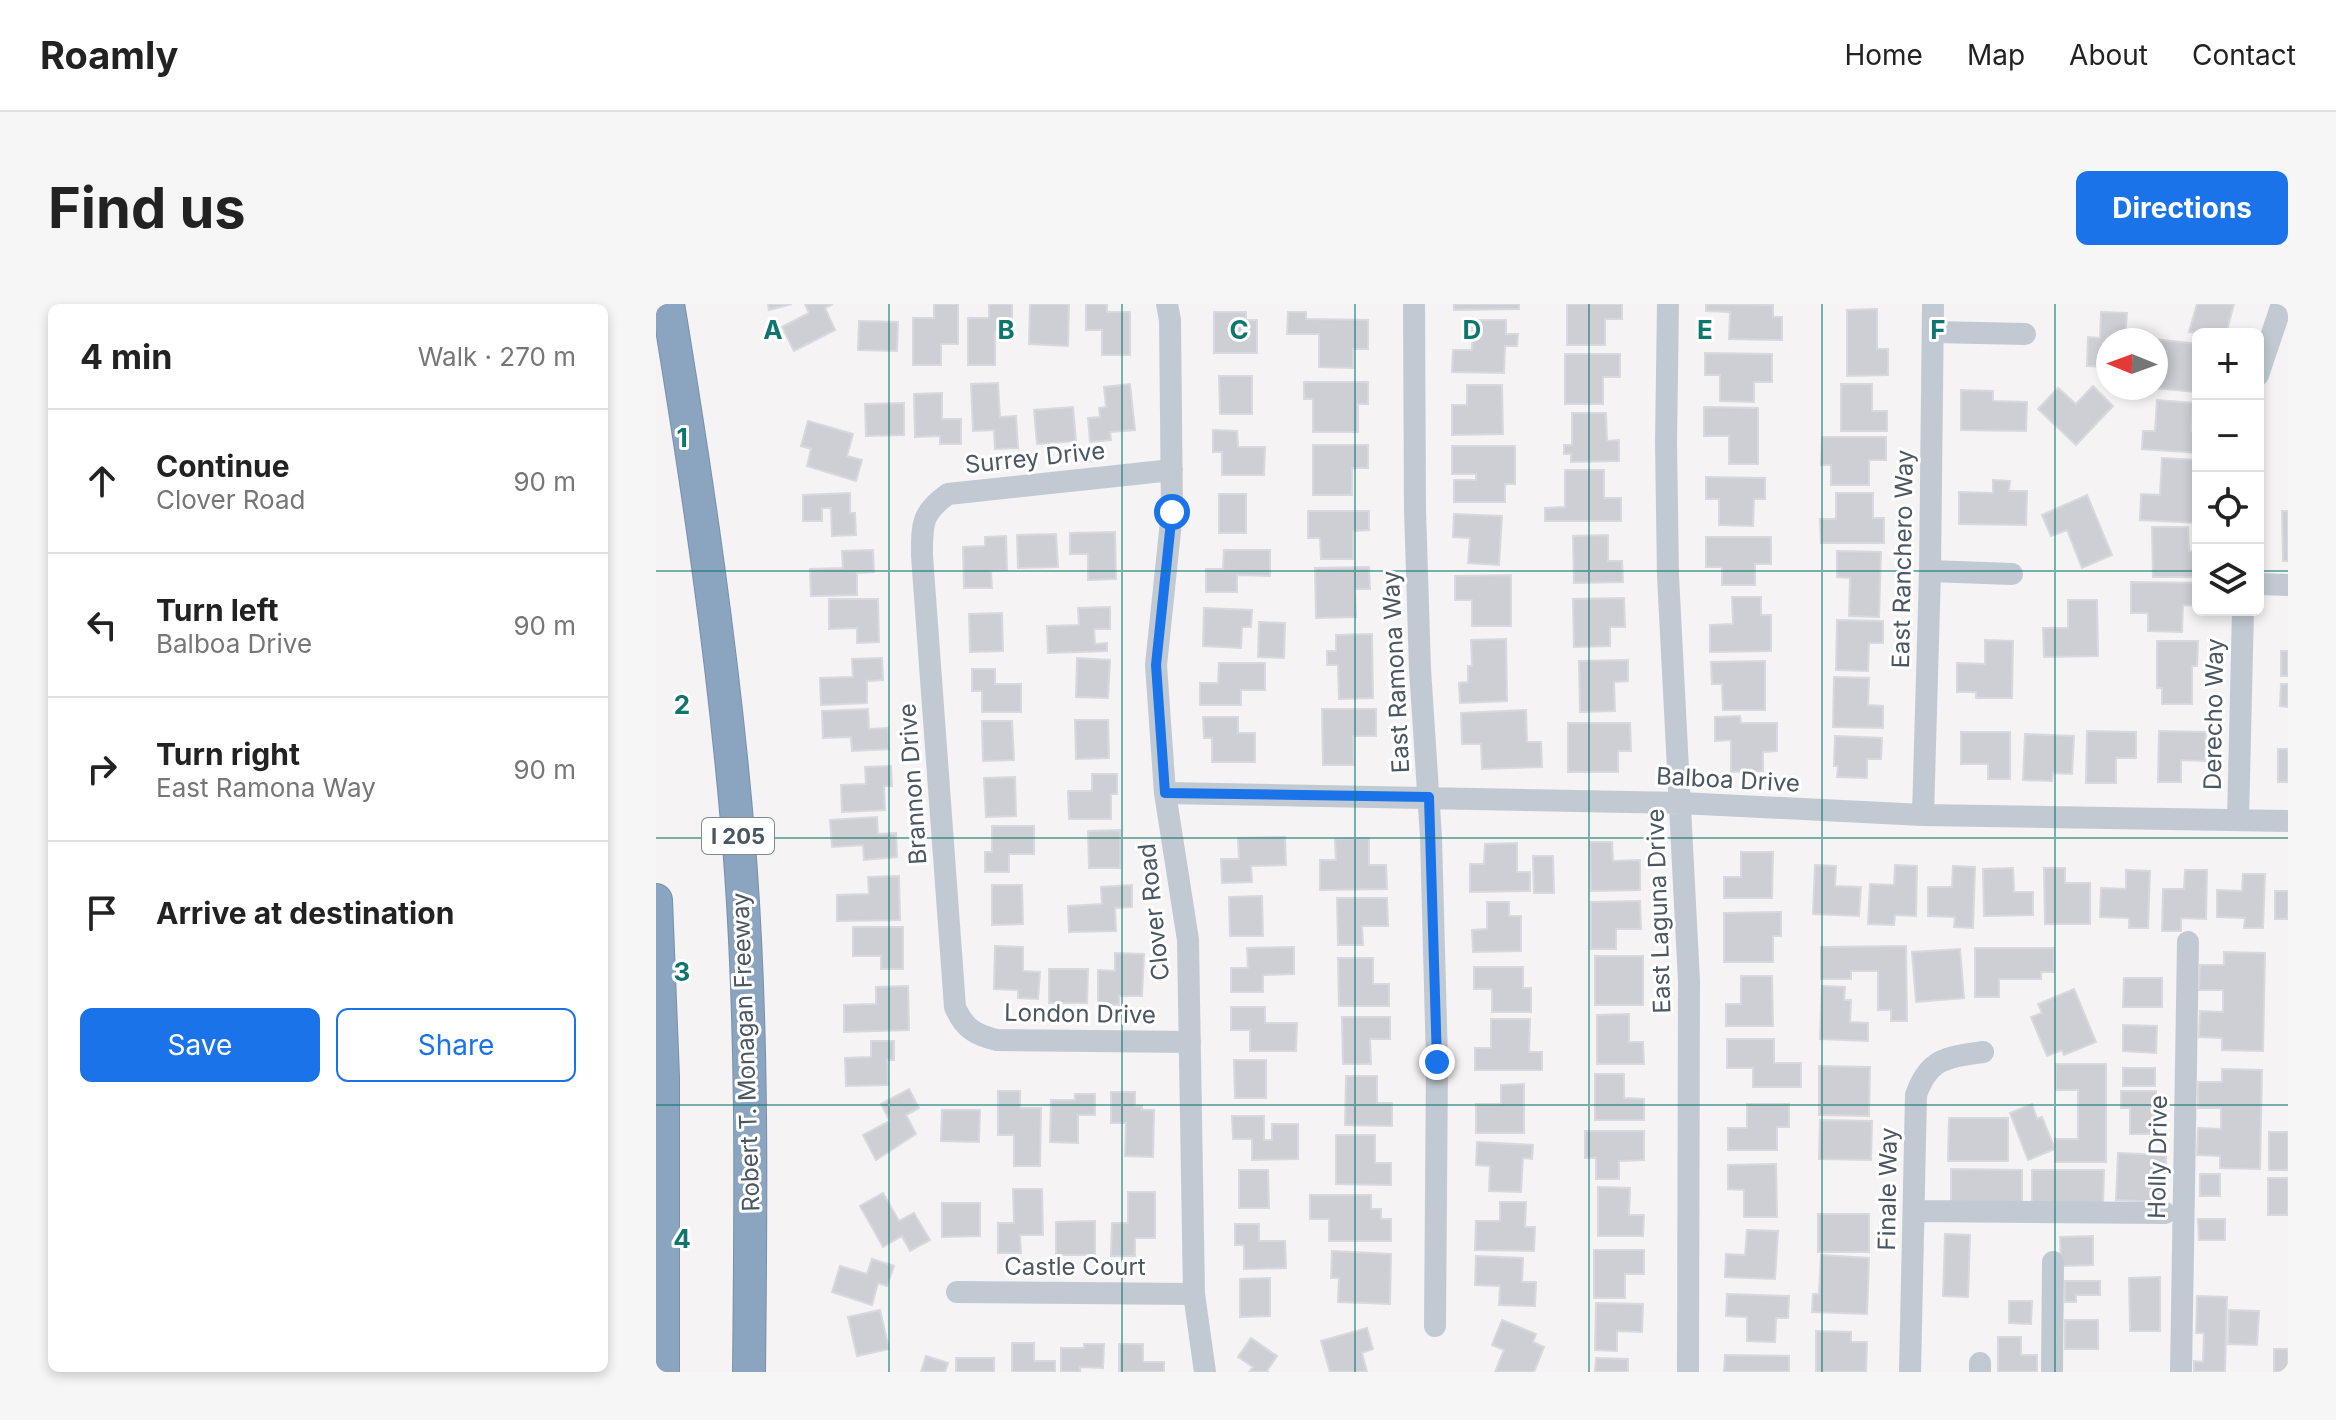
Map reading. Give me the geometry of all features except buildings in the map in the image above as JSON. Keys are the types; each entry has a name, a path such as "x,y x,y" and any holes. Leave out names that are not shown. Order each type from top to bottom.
{"highway":[{"name":"Robert T. Monagan Freeway","path":"668,304 711,579 738,835 750,1095 749,1372"},
{"path":"656,900 663,1077 663,1372"}],"street":[{"name":"Clover Road","path":"1167,304 1170,320 1172,512 1156,665 1165,793 1188,940 1194,1294 1205,1372"},
{"name":"East Ramona Way","path":"1414,304 1415,510 1420,669 1429,797 1437,1062 1435,1326"},
{"name":"East Laguna Drive","path":"1668,304 1668,576 1689,981 1688,1372"},
{"name":"East Ranchero Way","path":"1923,815 1933,304"},
{"path":"2264,357 2282,304"},
{"path":"1933,332 2025,334"},
{"name":"Surrey Drive","path":"923,576 922,526 932,505 948,494 1172,470"},
{"path":"1930,571 2012,574"},
{"name":"Brannon Drive","path":"923,576 954,989"},
{"path":"2264,584 2288,585"},
{"name":"Derecho Way","path":"2238,820 2243,616"},
{"name":"Balboa Drive","path":"1165,793 1681,803 1923,815 2288,821"},
{"name":"Holly Drive","path":"2181,1372 2188,942"},
{"name":"London Drive","path":"954,989 955,1007 962,1022 977,1035 987,1038 1190,1042"},
{"name":"Finale Way","path":"1910,1372 1916,1095 1923,1077 1938,1061 1983,1052"},
{"name":"Holly Drive","path":"1914,1211 2165,1213"},
{"path":"2052,1372 2053,1262"},
{"name":"Castle Court","path":"957,1292 1194,1294"}],"route":[{"path":"1172,512 1156,665 1165,793 1429,797 1437,1062"}]}
